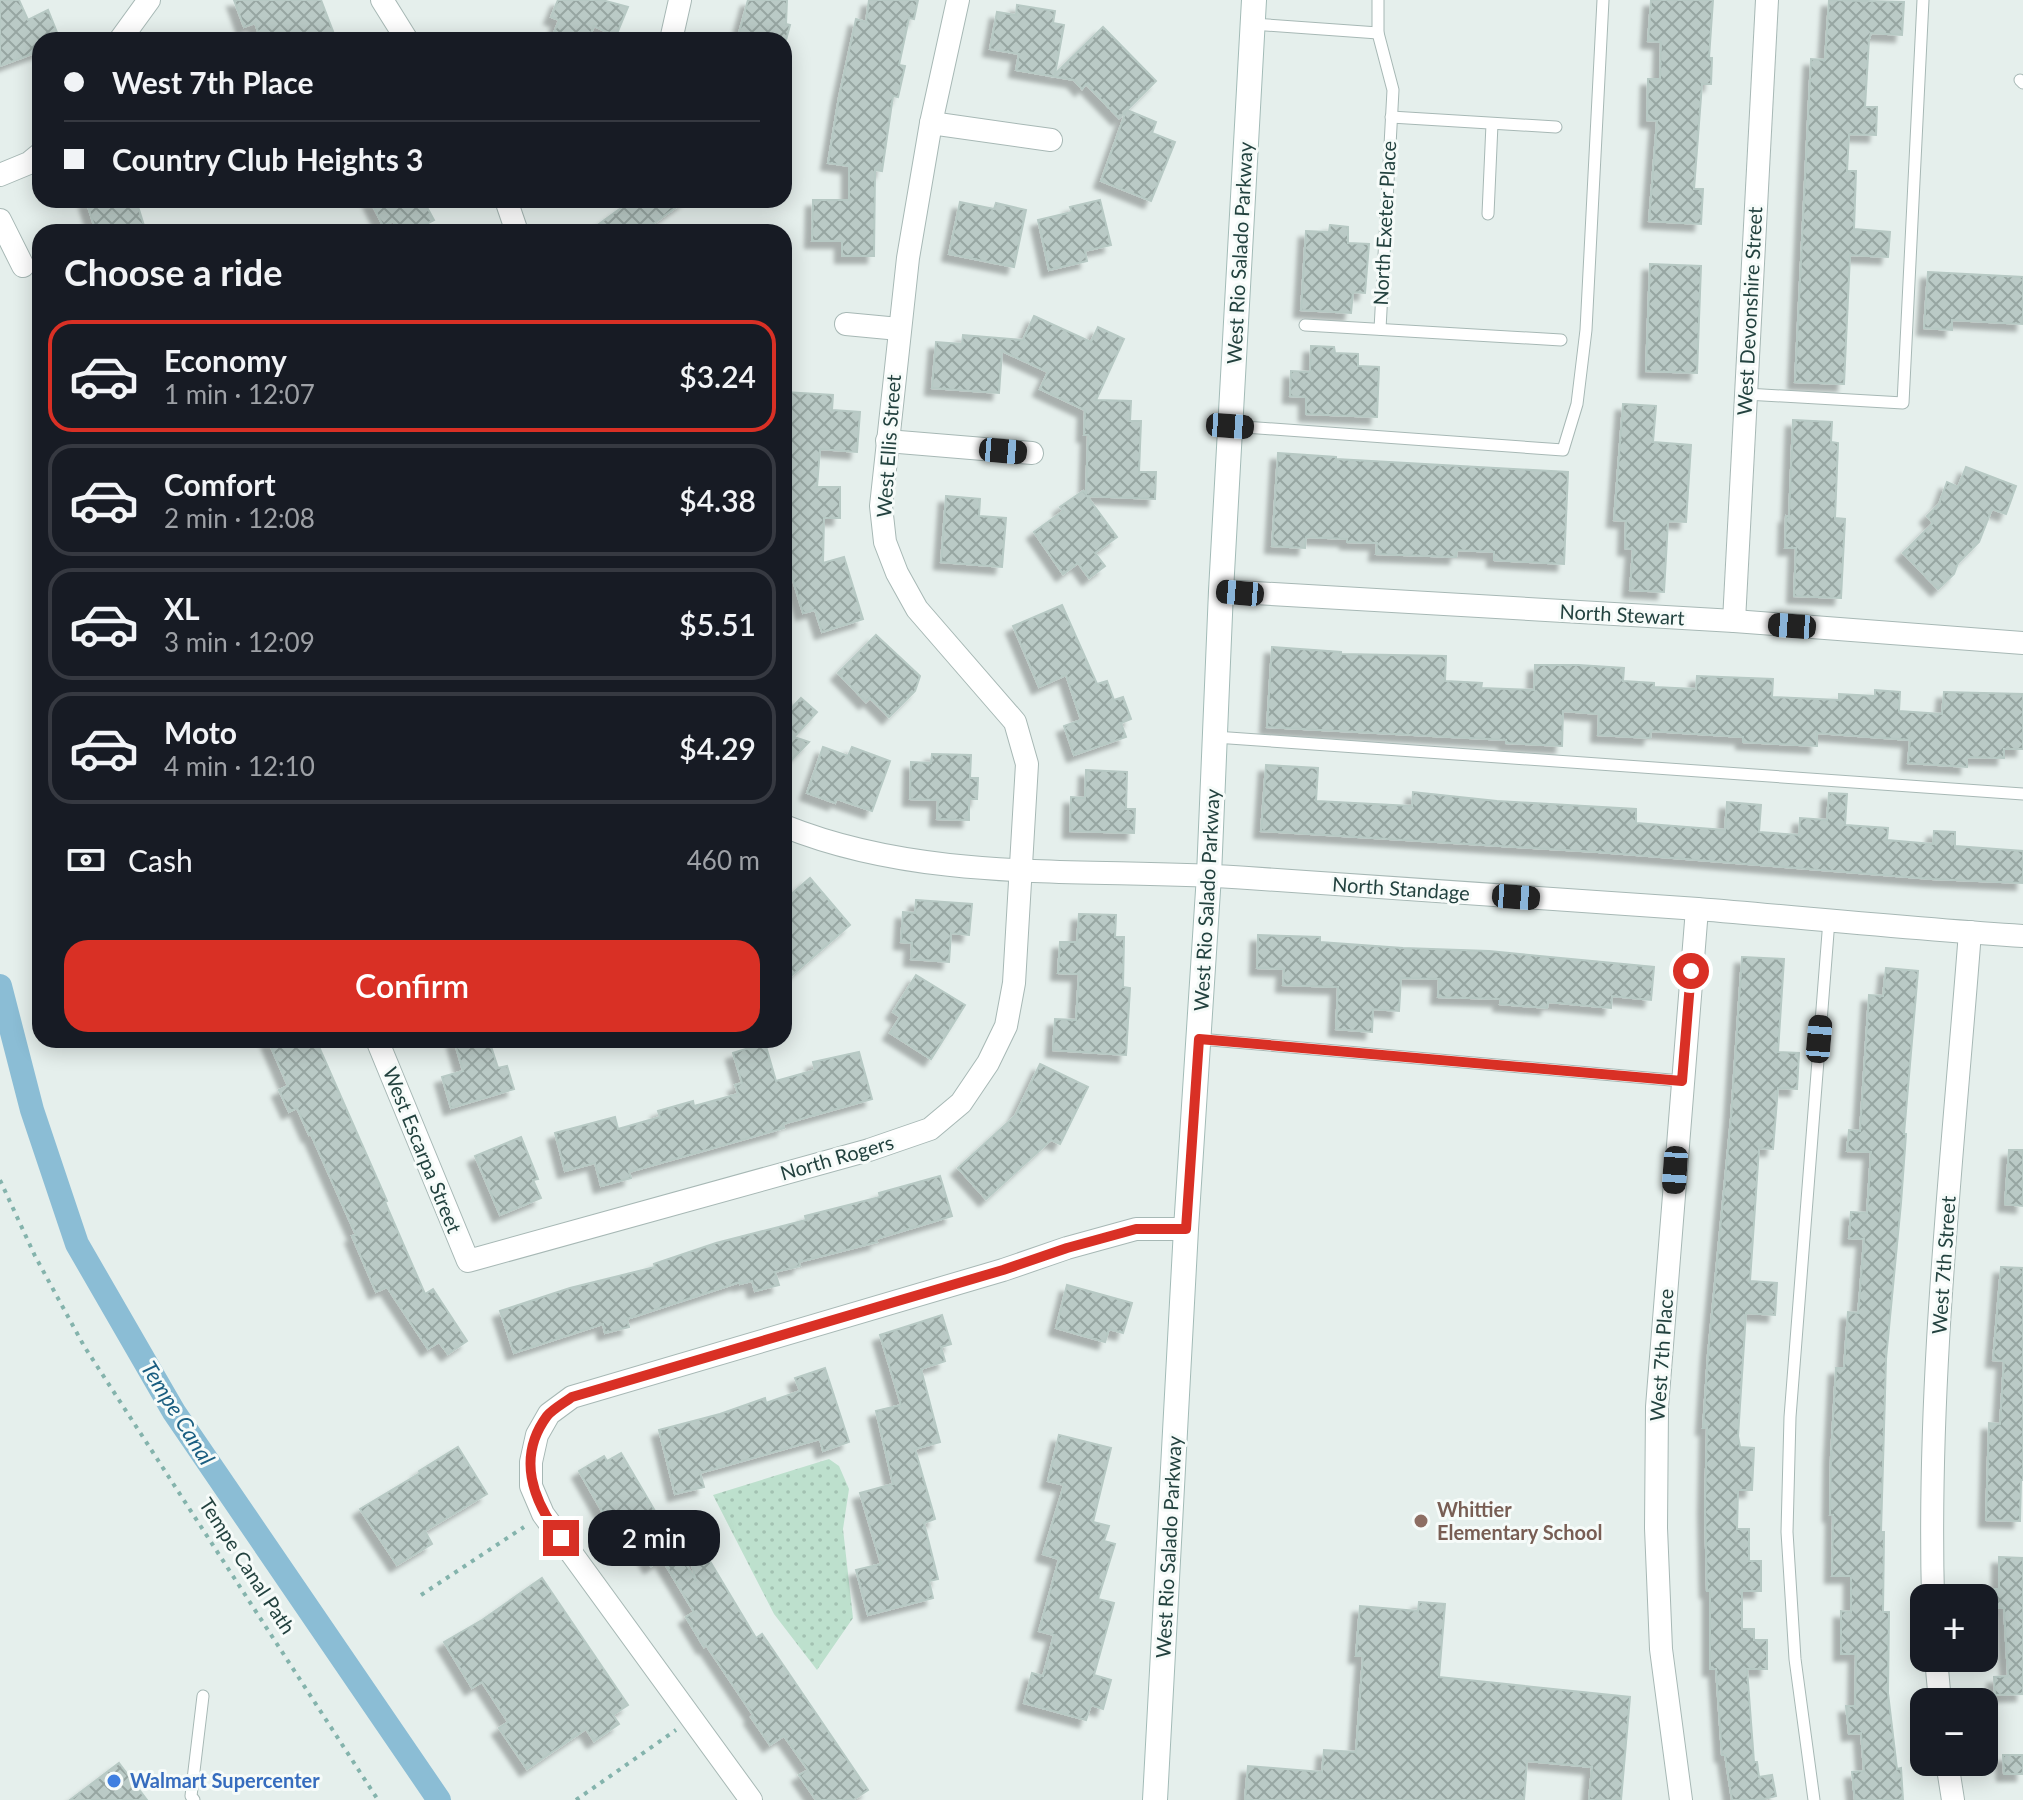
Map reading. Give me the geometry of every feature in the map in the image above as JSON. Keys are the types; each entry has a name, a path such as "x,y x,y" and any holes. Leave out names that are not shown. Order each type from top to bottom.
{"main road":[{"name":"West Rio Salado Parkway","path":"1155,1800 1209,875 1221,591 1254,12"}],"street":[{"path":"126,32 149,0"},
{"path":"382,0 402,32"},
{"path":"673,32 680,0"},
{"name":"West Ellis Street","path":"958,0 931,123 908,258 881,506 885,542 897,573 917,609 1015,722 1027,764 1022,871"},
{"name":"West Devonshire Street","path":"1734,621 1767,0"},
{"path":"931,123 1051,140"},
{"path":"0,175 32,161"},
{"path":"0,220 23,266"},
{"path":"846,324 899,329"},
{"path":"887,441 1032,453"},
{"name":"North Stewart","path":"1221,591 1734,621 2023,643"},
{"name":"North Standage","path":"792,829 823,842 869,852 921,861 1022,871 1209,875 1697,909 2023,936"},
{"name":"North Rogers","path":"468,1261 869,1150 930,1129 961,1103 988,1063 1006,1026 1014,983 1022,871"},
{"name":"West 7th Place","path":"1681,1800 1661,1649 1656,1528 1657,1407 1697,909"},
{"name":"West 7th Street","path":"1933,1584 1931,1516 1935,1385 1970,932"},
{"name":"West Escarpa Street","path":"380,1048 468,1261"},
{"path":"751,1800 543,1514 531,1486 531,1462 537,1435 549,1414 572,1397 1003,1270 1067,1248 1136,1229 1186,1229"},
{"path":"1949,1776 1953,1800"}],"lane":[{"name":"North Exeter Place","path":"1378,0 1378,33 1393,90 1380,329"},
{"path":"1230,426 1563,450 1577,404 1586,330 1603,0"},
{"path":"1746,394 1903,403 1923,0"},
{"path":"1254,12 1378,33"},
{"name":"North Exeter Place","path":"1391,117 1556,127"},
{"path":"1488,214 1492,124"},
{"name":"North Exeter Place","path":"1305,325 1561,340"},
{"path":"1215,737 2023,794"},
{"path":"1814,1800 1795,1659 1787,1517 1790,1417 1829,920"},
{"path":"1199,1039 1682,1081"},
{"path":"194,1800 191,1796 203,1696"}],"path":[{"name":"Tempe Canal Path","path":"0,1180 35,1256 84,1346 378,1800"},
{"path":"421,1595 543,1514"},
{"path":"576,1800 692,1720"}],"green space":[{"path":"829,1459 839,1466 849,1489 843,1529 853,1618 817,1670 774,1614 713,1495"}],"building":[{"path":"0,0 19,0 28,20 48,10 57,32 32,32 32,54 0,66"},
{"path":"234,0 321,0 333,32 258,32 255,23 244,27"},
{"path":"558,0 602,0 628,7 618,32 607,32 594,26 591,32 554,32 559,20 551,17"},
{"path":"748,0 787,0 788,32 739,32"},
{"path":"869,0 918,0 914,19 909,18 899,65 905,66 898,97 893,96 882,171 875,170 874,256 842,256 842,241 812,241 813,200 849,200 849,166 828,163 856,19 866,22"},
{"path":"1651,0 1713,0 1709,58 1712,58 1711,84 1702,84 1694,189 1703,189 1701,224 1649,221 1657,121 1647,120 1648,79 1660,79 1661,42 1648,41"},
{"path":"1829,0 1904,2 1902,35 1871,33 1869,39 1865,107 1877,107 1876,135 1849,134 1847,171 1856,171 1854,229 1890,232 1888,257 1850,255 1844,384 1795,382 1811,59 1825,60"},
{"path":"1017,5 1055,11 1053,23 1064,25 1055,74 1103,27 1156,81 1127,110 1156,122 1152,133 1175,142 1151,201 1101,181 1126,111 1119,118 1086,84 1082,89 1074,80 1016,70 1019,54 990,49 997,12 1016,15"},
{"path":"1100,200 1111,245 1085,251 1087,261 1049,270 1038,220 1072,212 1070,207"},
{"path":"960,202 994,209 996,203 1026,210 1014,267 949,254"},
{"path":"88,208 138,208 144,224 94,224"},
{"path":"374,208 427,208 434,220 426,224 395,224 393,221 382,224"},
{"path":"621,208 675,208 653,224 599,224"},
{"path":"1330,225 1348,227 1348,243 1369,244 1365,293 1353,292 1351,313 1301,310 1306,231 1329,232"},
{"path":"1650,264 1701,266 1697,373 1646,371"},
{"path":"1928,272 2023,277 2023,324 1952,320 1952,330 1924,328"},
{"path":"1034,316 1091,342 1098,327 1124,339 1096,400 1131,401 1130,421 1141,421 1139,472 1156,472 1155,499 1087,496 1117,537 1095,553 1105,566 1089,578 1078,563 1063,574 1034,532 1063,511 1060,507 1083,491 1086,494 1088,435 1084,435 1085,410 1040,389 1048,372 1002,351 999,393 932,388 936,342 962,344 963,335 1023,340"},
{"path":"1311,346 1334,347 1335,353 1358,354 1358,366 1379,367 1377,417 1306,414 1306,397 1290,396 1291,371 1310,372"},
{"path":"792,392 833,395 832,410 860,412 857,452 820,449 817,487 840,487 840,518 824,518 823,563 844,557 863,619 822,632 815,610 803,613 792,577"},
{"path":"1623,404 1656,406 1653,442 1691,445 1686,522 1668,521 1664,592 1630,590 1633,549 1625,548 1626,521 1614,520"},
{"path":"1793,420 1832,422 1831,442 1838,443 1835,518 1845,519 1841,598 1794,596 1796,548 1785,548"},
{"path":"1278,453 1568,472 1564,564 1494,560 1494,552 1457,550 1456,557 1376,554 1377,543 1347,542 1347,539 1306,537 1305,548 1272,546"},
{"path":"1966,467 2016,486 2006,514 1992,509 1979,542 1938,589 1903,553 1933,523 1927,516 1939,504 1947,482 1958,487"},
{"path":"946,496 980,499 979,516 1006,518 1002,567 941,562"},
{"path":"1062,605 1097,684 1107,681 1114,700 1123,697 1131,719 1121,723 1126,737 1074,755 1064,726 1081,720 1066,675 1039,687 1013,626"},
{"path":"876,635 920,676 915,691 889,717 870,698 866,702 838,673"},
{"path":"1272,647 1341,654 1446,656 1445,681 1482,683 1481,688 1534,690 1535,665 1578,665 1624,668 1623,681 1654,683 1654,687 1696,689 1697,676 1773,679 1772,697 1839,700 1839,694 1875,696 1875,690 1900,692 1899,711 1942,714 1944,692 2023,694 2023,749 2004,749 2004,758 1967,757 1967,767 1908,763 1910,740 1817,733 1817,746 1743,742 1743,737 1651,731 1650,738 1598,735 1599,714 1563,711 1562,746 1267,727"},
{"path":"801,698 817,712 794,737 809,742 792,760 792,708"},
{"path":"823,747 848,756 852,747 890,761 872,811 807,793"},
{"path":"932,754 971,755 970,778 978,778 977,799 969,799 969,820 937,819 938,800 910,799 911,762 931,763"},
{"path":"1266,765 1318,768 1316,801 1412,806 1413,792 1497,801 1636,809 1636,823 1725,830 1727,802 1761,805 1759,832 1799,835 1800,818 1827,820 1829,793 1847,794 1845,825 1888,828 1887,840 1933,844 1934,831 1955,832 1955,846 2023,851 2023,883 1261,831"},
{"path":"1086,770 1127,772 1126,809 1135,809 1134,833 1070,831 1071,797 1085,798"},
{"path":"810,878 850,925 792,975 792,894"},
{"path":"916,900 972,904 969,935 951,933 949,962 911,959 912,943 901,942 903,912 915,913"},
{"path":"1079,914 1116,915 1115,937 1124,937 1123,987 1130,988 1126,1055 1053,1050 1055,1019 1076,1020 1079,974 1058,973 1060,942 1077,942"},
{"path":"1258,935 1320,937 1320,942 1489,951 1654,967 1651,1000 1612,996 1611,1008 1548,1002 1547,1008 1500,1004 1501,999 1438,997 1439,979 1401,978 1399,1011 1373,1009 1372,1032 1336,1029 1338,987 1283,985 1284,969 1257,968"},
{"path":"1742,957 1784,959 1778,1052 1799,1053 1797,1089 1778,1088 1773,1149 1759,1148 1750,1281 1777,1283 1775,1315 1746,1313 1738,1436 1740,1447 1754,1448 1752,1490 1738,1490 1737,1529 1749,1529 1749,1561 1761,1561 1761,1591 1742,1591 1742,1629 1754,1629 1754,1640 1767,1640 1767,1669 1747,1669 1754,1762 1757,1762 1759,1777 1772,1775 1776,1796 1760,1800 1732,1800 1725,1755 1722,1755 1716,1669 1710,1669 1710,1591 1707,1591 1705,1507 1707,1428 1703,1428"},
{"path":"1886,968 1918,971 1886,1359 1881,1532 1884,1532 1883,1612 1889,1612 1888,1693 1897,1769 1901,1768 1903,1800 1855,1800 1852,1772 1864,1771 1861,1733 1849,1734 1846,1706 1855,1706 1856,1654 1841,1654 1841,1611 1851,1612 1851,1576 1832,1576 1831,1456 1836,1368 1844,1368 1848,1312 1858,1313 1860,1291 1864,1239 1849,1238 1851,1212 1867,1213 1871,1152 1847,1151 1849,1130 1860,1131 1869,995 1883,996"},
{"path":"916,975 965,1005 931,1059 890,1033 900,1017 893,1012"},
{"path":"271,1048 320,1048 425,1294 433,1289 467,1341 448,1354 439,1342 428,1349 387,1287 376,1292 352,1236 356,1235 311,1134 297,1108 289,1112 279,1090 288,1086"},
{"path":"456,1048 492,1048 498,1068 507,1066 514,1089 451,1108 442,1077 463,1071"},
{"path":"749,1048 766,1048 776,1081 815,1070 813,1062 859,1052 872,1099 783,1124 784,1128 629,1172 631,1178 601,1186 595,1163 565,1171 555,1133 615,1117 618,1129 660,1117 658,1111 693,1101 694,1106 738,1094 735,1085 742,1083 733,1053"},
{"path":"1040,1064 1088,1087 1060,1144 1051,1140 986,1199 958,1168 1015,1116"},
{"path":"521,1137 538,1179 533,1180 541,1198 500,1215 475,1156"},
{"path":"2009,1150 2023,1150 2023,1206 2005,1204"},
{"path":"940,1176 952,1216 876,1239 877,1242 799,1262 800,1266 775,1272 779,1285 755,1291 752,1281 740,1282 627,1319 629,1327 605,1333 603,1324 514,1353 500,1311 570,1288 655,1267 654,1264 716,1243 806,1220 805,1216 880,1197 879,1193"},
{"path":"2001,1267 2023,1268 2023,1480 2020,1521 1986,1520 1989,1423 2000,1424 2004,1361 1993,1360"},
{"path":"1067,1285 1132,1303 1123,1333 1109,1329 1105,1342 1056,1328"},
{"path":"942,1315 951,1344 941,1347 945,1361 921,1369 940,1442 915,1449 935,1519 924,1523 938,1579 929,1581 933,1598 868,1615 856,1570 881,1564 860,1493 893,1484 876,1411 901,1405 880,1335"},
{"path":"825,1368 849,1442 823,1451 820,1439 700,1473 704,1487 675,1494 659,1430 765,1398 766,1403 800,1391 795,1378"},
{"path":"1059,1435 1111,1448 1093,1522 1109,1526 1104,1541 1115,1544 1098,1599 1114,1603 1094,1675 1111,1680 1103,1709 1091,1705 1086,1720 1024,1703 1032,1673 1043,1676 1054,1635 1039,1631 1059,1559 1043,1554 1064,1485 1048,1481"},
{"path":"458,1447 487,1494 425,1531 432,1544 397,1565 360,1509"},
{"path":"621,1453 696,1581 682,1525 687,1523 756,1638 762,1634 868,1790 853,1800 816,1800 799,1775 808,1770 784,1736 770,1745 706,1645 704,1647 686,1617 694,1612 662,1559 651,1566 627,1527 615,1534 579,1471 604,1456 607,1461"},
{"path":"1999,1557 2023,1558 2023,1694 1998,1695 1998,1688 1995,1688 1994,1677 2008,1676 2004,1608 1998,1608"},
{"path":"542,1578 628,1705 613,1715 619,1724 594,1741 586,1729 527,1769 499,1728 508,1722 482,1682 472,1688 444,1642"},
{"path":"1419,1602 1445,1604 1439,1677 1630,1697 1621,1800 1589,1800 1592,1767 1527,1761 1524,1800 1245,1800 1248,1766 1322,1772 1324,1750 1356,1752 1363,1656 1356,1656 1360,1606 1418,1611"},
{"path":"2003,1755 2023,1755 2023,1774 2004,1774"},
{"name":"Walmart Supercenter","path":"119,1763 147,1800 70,1800"}],"waterway":[{"name":"Tempe Canal","path":"0,986 32,1110 77,1244 174,1412 439,1800"}],"place":[{"name":"Whittier Elementary School","path":"1421,1521"},
{"name":"Walmart Supercenter","path":"114,1781"}],"route":[{"path":"561,1538 543,1514 531,1486 531,1462 537,1435 549,1414 572,1397 1136,1229 1186,1229 1199,1039 1682,1081 1691,971"}]}
